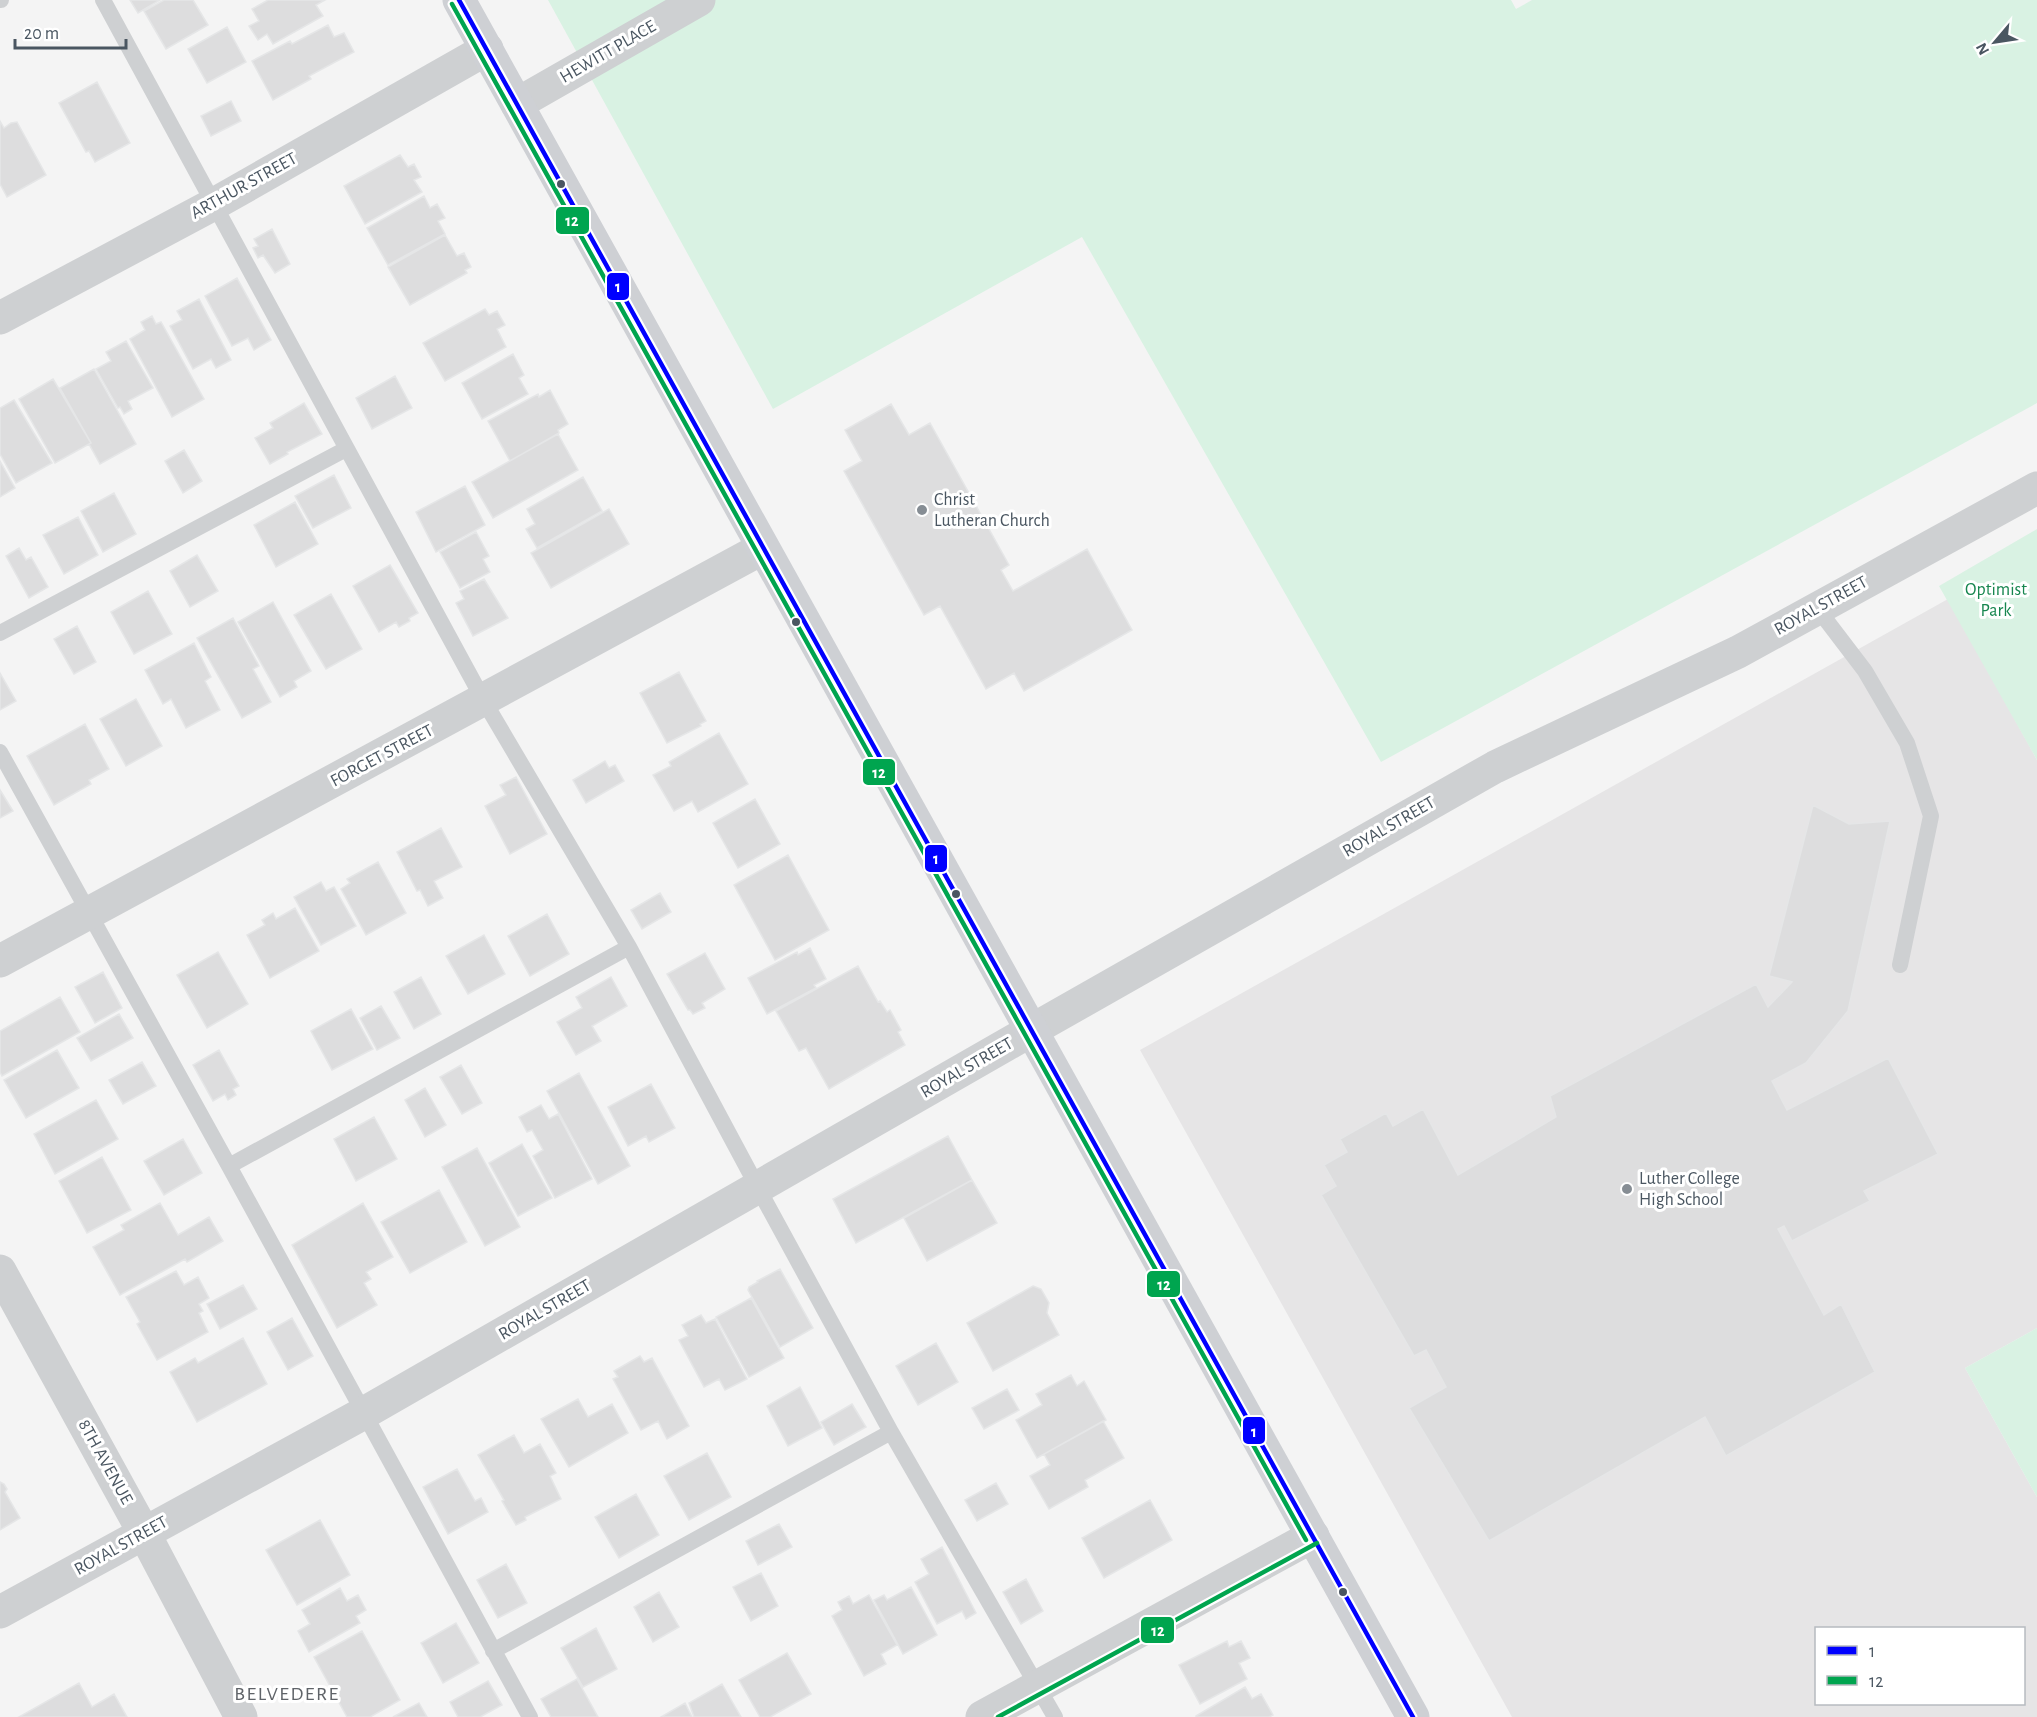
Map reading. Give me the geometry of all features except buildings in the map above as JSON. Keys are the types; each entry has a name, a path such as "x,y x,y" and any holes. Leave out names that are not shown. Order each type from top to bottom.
{"main road":[{"path":"459,0 1413,1717"}],"street":[{"name":"HEWITT PLACE","path":"517,104 699,0"},
{"name":"ARTHUR STREET","path":"0,318 214,204 486,49"},
{"name":"ROYAL STREET","path":"0,1612 364,1413 1495,767 1738,652 2037,488"},
{"name":"FORGET STREET","path":"0,961 763,548"},
{"name":"8TH AVENUE","path":"0,1271 144,1533 241,1717"},
{"path":"982,1717 1312,1536"}],"lane":[{"path":"103,0 484,701 628,947 891,1432 1055,1717"},
{"path":"0,633 346,449"},
{"path":"1816,608 1865,671 1907,743 1932,816 1900,964"},
{"path":"0,752 530,1717"},
{"path":"229,1166 628,947"},
{"path":"493,1651 891,1432"}],"shaded area":[{"name":"Luther College High School","path":"1948,599 2037,760 2037,1328 1965,1368 2037,1497 2037,1717 1512,1717 1140,1050"}],"green space":[{"path":"548,0 1511,0 1516,9 1532,0 2037,0 2037,403 1381,762 1082,237 773,409"},
{"name":"Optimist Park","path":"2037,529 2037,760 1939,586"},
{"path":"2037,1328 2037,1497 1965,1368"}],"transit line":[{"name":"1","path":"459,0 1413,1717"},
{"name":"12","path":"452,4 1306,1540"},
{"name":"12","path":"998,1717 1317,1543"}],"place":[{"name":"Christ Lutheran Church","path":"922,510"},
{"name":"Luther College High School","path":"1627,1189"}],"district":[{"name":"BELVEDERE","path":"287,1694"}]}
